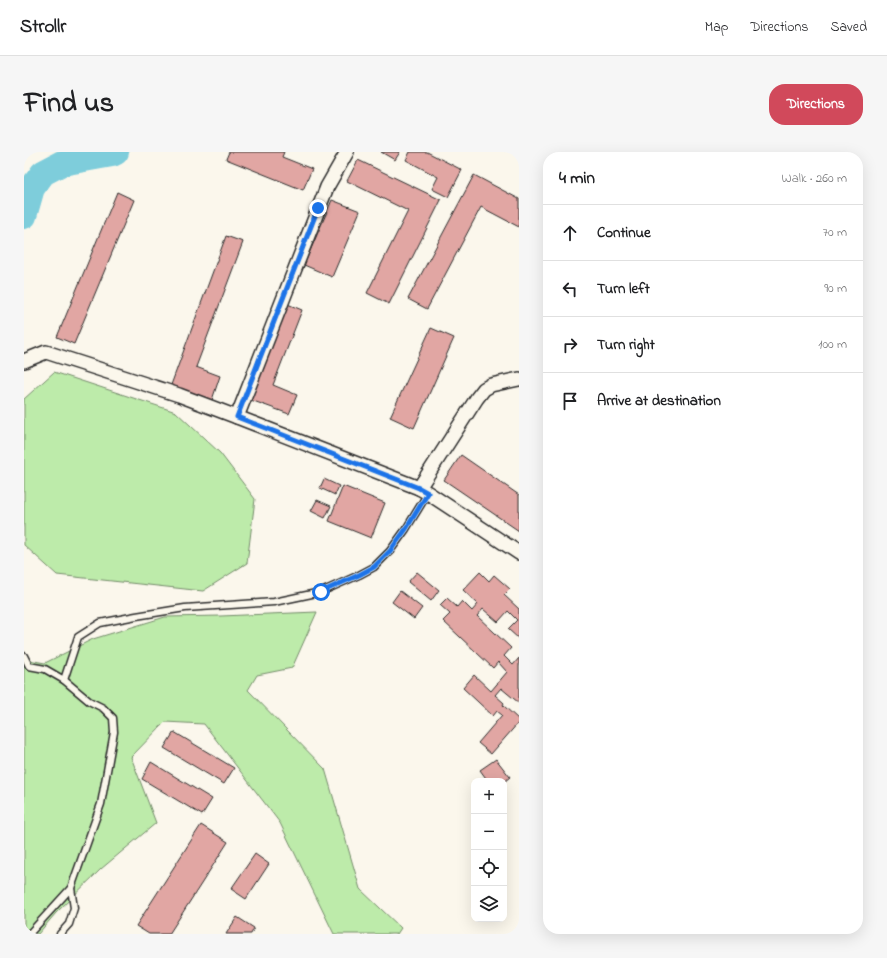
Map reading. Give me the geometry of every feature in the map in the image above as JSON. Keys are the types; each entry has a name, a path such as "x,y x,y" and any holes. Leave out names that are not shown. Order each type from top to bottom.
{"street":[{"path":"237,417 326,188 347,152"},
{"path":"24,361 46,352 179,395 237,417 424,490 519,554"},
{"path":"424,490 477,398 484,389 491,385 519,379"}],"lane":[{"path":"64,680 78,637 100,623 185,608 274,602 321,592 359,575 374,567 390,551 406,529 424,490"},
{"path":"24,656 29,666 45,669 64,680 89,701 103,708 113,718 114,732 101,804 71,888 29,934"},
{"path":"60,934 69,924 74,908 71,888"}],"green space":[{"path":"54,372 176,412 220,453 255,499 247,563 203,591 57,575 24,545 24,399"},
{"path":"317,612 292,668 257,675 248,690 325,769 360,889 401,928 397,934 334,934 280,823 204,724 165,722 131,757 156,823 101,869 56,913 38,934 24,934 24,659 45,663 93,639 165,617"}],"building":[{"path":"229,152 284,152 282,157 312,169 303,190 226,159"},
{"path":"381,152 400,152 395,160"},
{"path":"410,152 427,152 462,170 448,197 432,189 438,177 406,160"},
{"path":"358,160 441,200 389,304 367,293 408,211 347,181"},
{"path":"474,175 519,199 519,227 481,207 427,309 408,299"},
{"path":"117,192 134,200 74,344 57,337"},
{"path":"332,200 360,211 332,277 304,265"},
{"path":"226,236 243,242 196,367 220,376 212,400 171,385"},
{"path":"285,303 302,310 273,385 297,395 289,414 248,399"},
{"path":"431,328 454,338 414,428 390,417"},
{"path":"461,455 519,495 519,531 444,480"},
{"path":"324,479 339,486 335,495 320,488"},
{"path":"343,486 385,503 371,538 329,521"},
{"path":"317,500 331,506 325,518 311,511"},
{"path":"417,572 439,590 431,601 408,582"},
{"path":"480,572 489,581 494,575 510,589 504,595 519,609 519,639 508,629 517,620 508,611 498,622 483,609 477,616 511,648 504,656 513,665 519,658 519,703 501,688 495,695 504,703 503,705 519,720 519,722 491,754 478,743 502,715 497,711 493,716 463,688 474,675 491,691 507,672 498,662 493,668 443,621 450,614 440,605 447,598 457,607 462,601 472,611 478,604 463,590"},
{"path":"400,591 422,608 414,619 392,602"},
{"path":"174,732 234,768 224,784 164,748"},
{"path":"496,759 510,777 507,780 507,778 486,778 480,770"},
{"path":"151,762 212,799 202,815 142,779"},
{"path":"201,825 228,842 169,934 149,934 136,926"},
{"path":"255,854 269,864 246,899 231,889"},
{"path":"237,917 254,928 251,934 226,934"}],"waterway":[{"path":"24,216 32,188 43,173 62,163 116,152"}],"route":[{"path":"318,208 237,417 419,488 428,493 406,529 390,551 374,567 321,592"}]}
